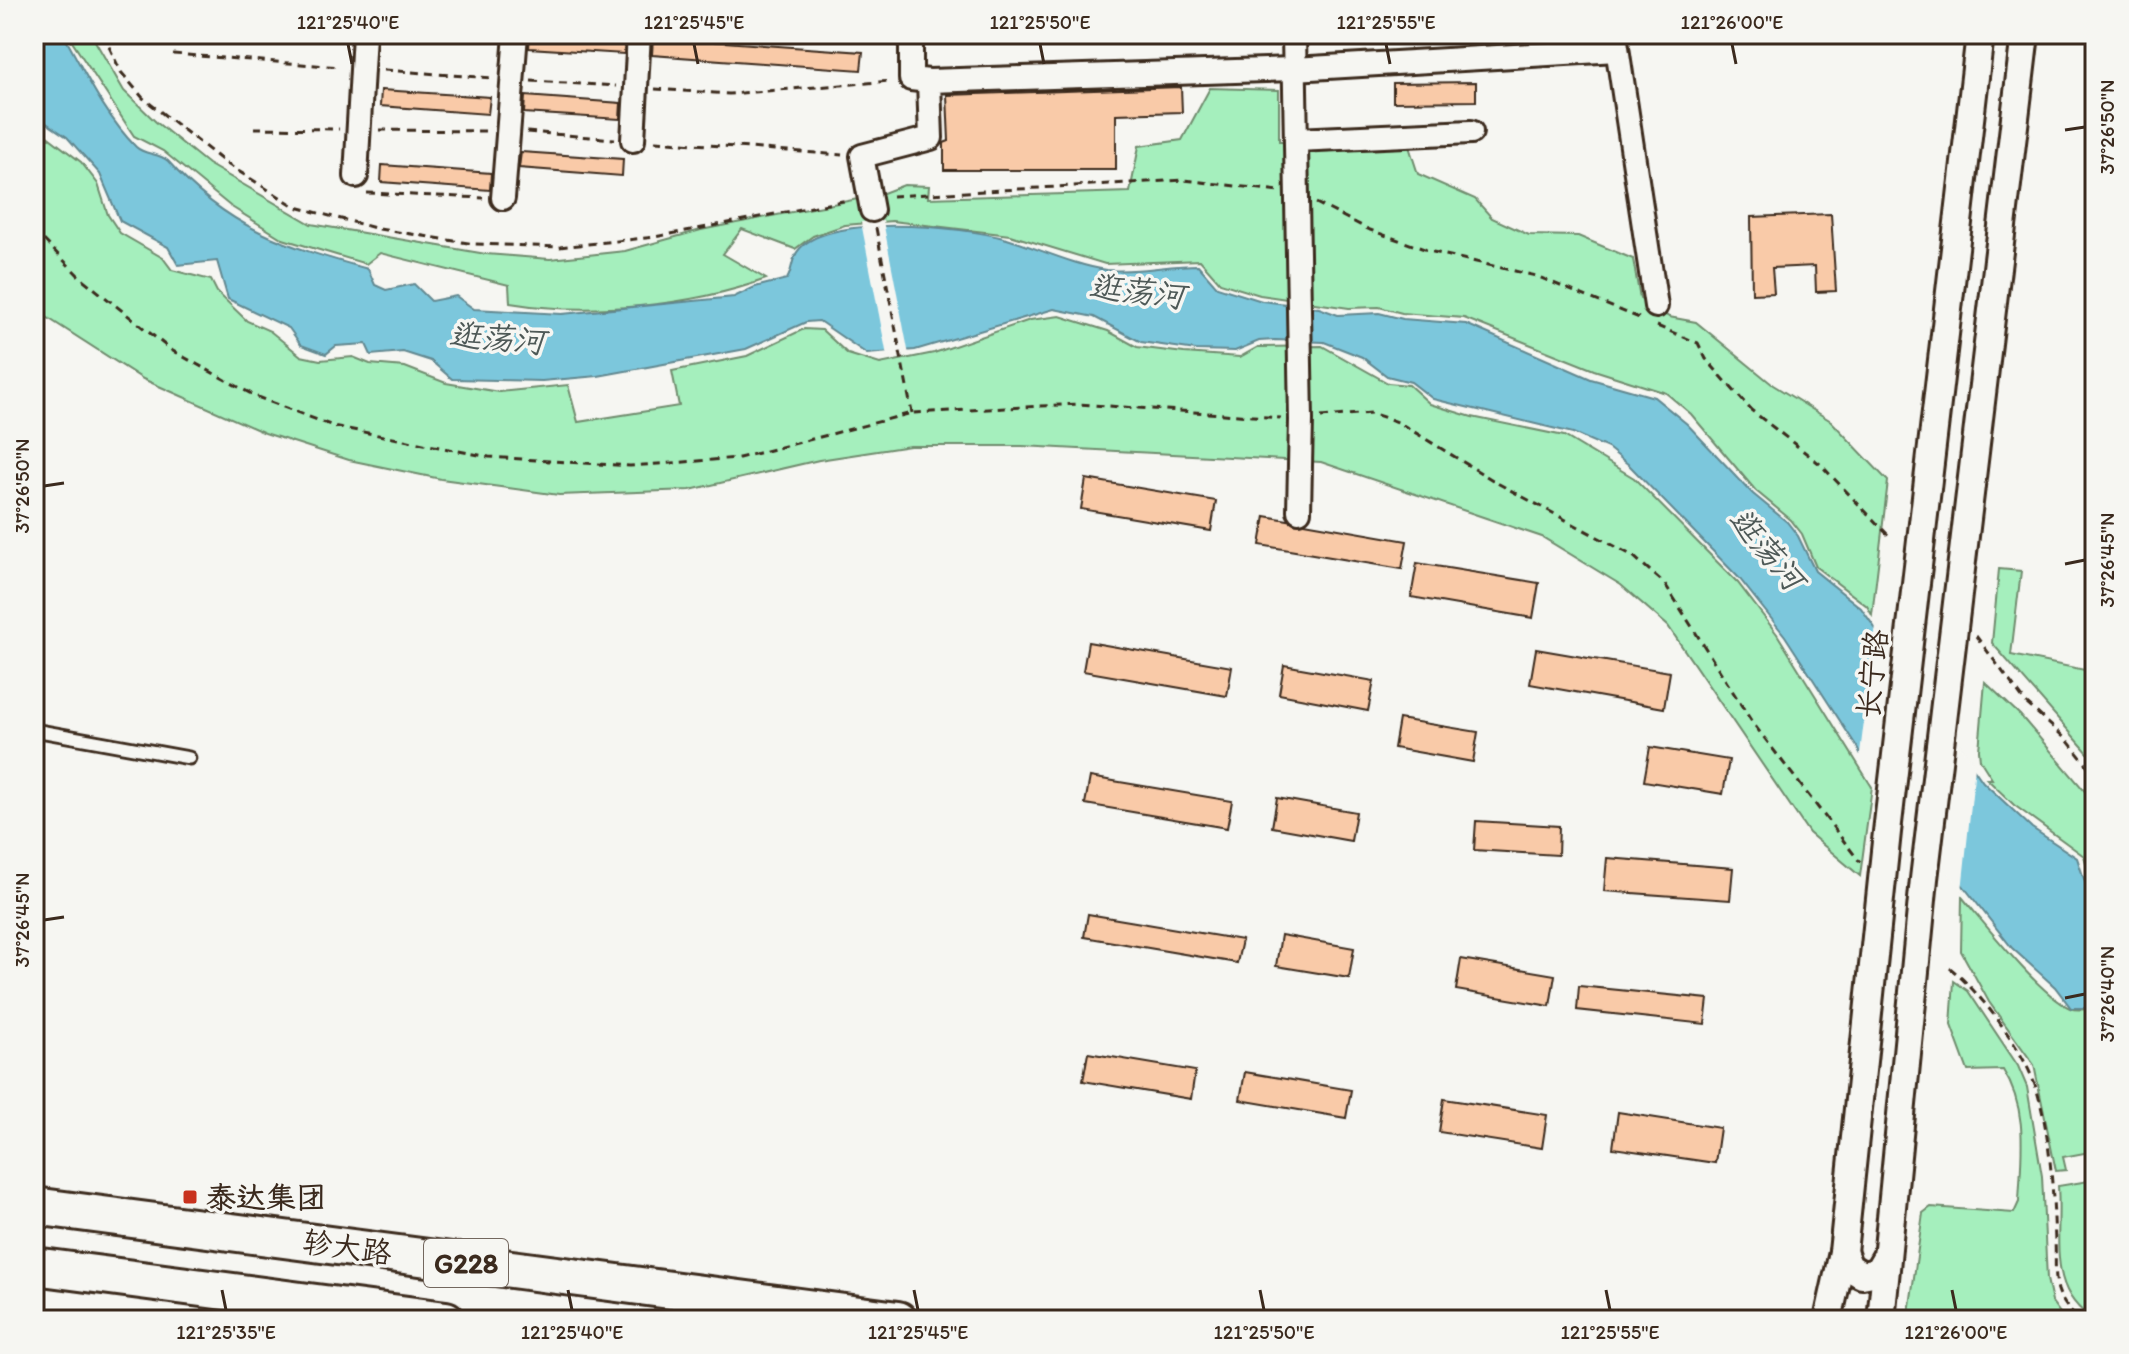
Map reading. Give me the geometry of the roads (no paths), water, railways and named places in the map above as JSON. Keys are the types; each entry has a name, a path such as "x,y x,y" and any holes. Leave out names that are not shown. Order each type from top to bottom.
{"highway":[{"name":"轸大路","path":"34,1206 898,1320"},
{"name":"轸大路","path":"34,1266 446,1320"}],"street":[{"path":"356,176 364,34"},
{"path":"503,198 516,34"},
{"path":"633,140 639,34"},
{"path":"1294,34 1301,391 1299,511"},
{"name":"长宁路","path":"1828,1320 1843,1252 1911,617 1980,34"},
{"path":"1881,1320 1924,879 2025,34"},
{"path":"877,203 862,156 931,138 911,36"},
{"path":"920,80 1294,69 1616,42 1656,306"},
{"path":"1296,140 1471,132"},
{"path":"1843,1252 1849,1267 1862,1275 1877,1272 1887,1255"}],"lane":[{"path":"34,730 189,758"}],"water":[{"name":"逛荡河","path":"34,34 63,34 105,107 136,147 165,158 190,184 235,219 310,252 368,269 375,285 386,290 414,284 431,301 456,296 474,309 562,314 734,297 755,287 787,279 795,256 808,242 831,232 861,227 928,227 988,234 1107,270 1198,265 1217,287 1262,301 1319,308 1338,315 1379,313 1403,319 1466,324 1591,379 1654,397 1687,424 1753,494 1787,522 1798,536 1815,571 1861,608 1983,782 2032,828 2077,858 2095,912 2095,1008 2071,1008 2055,987 2012,948 1910,818 1873,779 1857,747 1785,636 1739,578 1629,465 1608,448 1573,433 1433,399 1411,382 1387,376 1362,357 1324,342 1259,341 1235,351 1196,350 1141,342 1094,317 1054,309 915,350 867,354 819,321 806,322 746,349 598,376 542,381 452,379 431,361 403,352 371,355 366,344 336,346 326,354 301,345 289,328 228,299 217,261 178,265 168,247 120,221 100,174 67,137 42,120 34,102"}],"place":[{"name":"泰达集团","path":"190,1197"}]}
